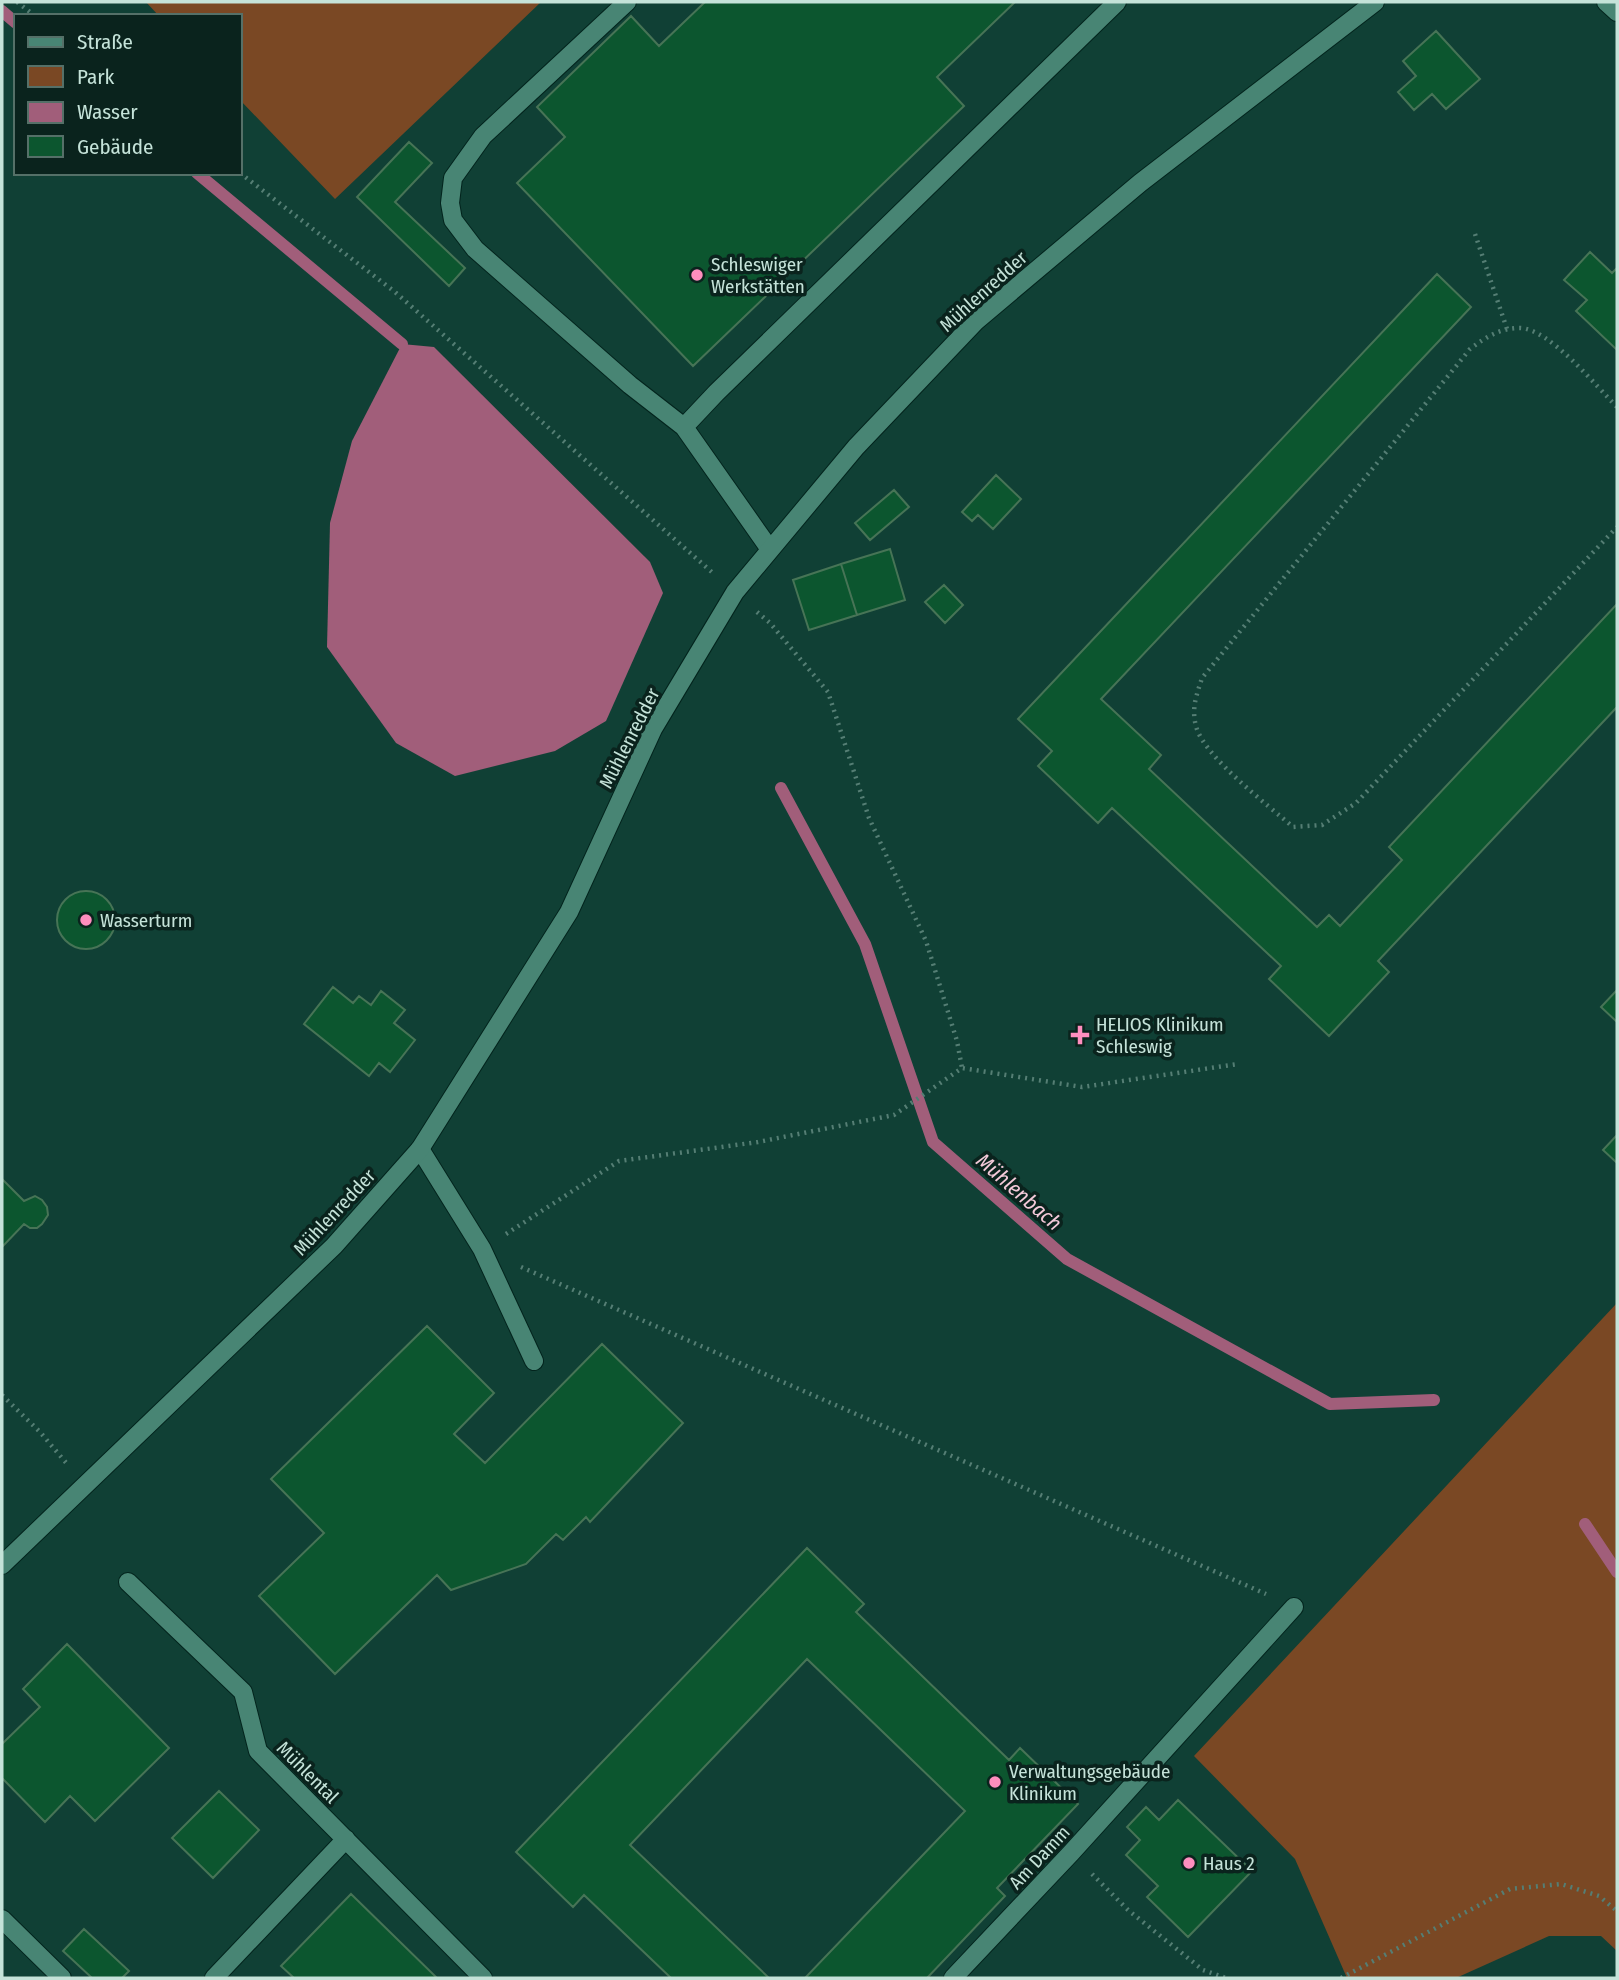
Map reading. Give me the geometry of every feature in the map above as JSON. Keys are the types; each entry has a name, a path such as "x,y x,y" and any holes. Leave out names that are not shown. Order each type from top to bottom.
{"street":[{"path":"627,2 483,136 453,178 450,203 453,220 475,249 630,384 684,427 769,548"},
{"path":"684,427 1117,2"},
{"name":"Mühlenredder","path":"2,1565 334,1245 420,1149 569,912 653,729 735,592 856,447 976,321 1140,183 1375,2"},
{"path":"1606,2 1617,12"},
{"path":"420,1149 482,1249 534,1361"},
{"name":"Mühlental","path":"128,1582 243,1692 258,1751 483,1978"},
{"name":"Am Damm","path":"953,1978 1071,1853 1294,1607"},
{"path":"214,1978 346,1839"},
{"path":"2,1919 62,1978"}],"path":[{"path":"17,2 32,14"},
{"path":"242,175 395,292 735,592 770,623 828,692 869,818 926,941 957,1041 962,1068"},
{"path":"1475,234 1507,329"},
{"path":"1617,407 1552,342 1524,328 1507,329 1490,335 1470,349 1202,678 1193,705 1196,727 1206,748 1293,827 1322,825 1356,803 1617,527"},
{"path":"482,1249 619,1161 758,1142 894,1115 962,1068 1082,1087 1238,1063"},
{"path":"482,1249 1294,1607"},
{"path":"2,1395 40,1432 85,1485"},
{"path":"1071,1853 1128,1910 1203,1970 1226,1978"},
{"path":"1341,1978 1510,1889 1561,1884 1599,1896 1617,1911"}],"green space":[{"path":"146,2 541,2 335,199 242,102 242,14 157,14"},
{"path":"1617,1303 1617,1951 1601,1936 1549,1936 1456,1978 1347,1978 1295,1859 1194,1756"}],"water":[{"path":"402,344 434,347 650,562 663,593 606,721 555,751 455,776 396,743 327,647 330,523 352,441"}],"building":[{"name":"Schleswiger Werkstätten","path":"705,2 1015,2 937,77 964,106 693,366 517,183 565,137 537,107 631,16 659,46"},
{"path":"1436,31 1480,79 1446,109 1432,94 1414,110 1398,92 1416,76 1403,61"},
{"path":"409,142 432,163 395,202 465,268 449,286 357,197"},
{"path":"1590,252 1612,273 1617,268 1617,350 1576,311 1587,300 1564,280"},
{"path":"1437,274 1471,307 1101,699 1161,755 1149,769 1317,927 1329,915 1340,926 1402,860 1389,847 1617,604 1617,707 1378,961 1389,972 1329,1036 1269,979 1281,966 1112,808 1098,823 1038,766 1052,751 1018,719"},
{"path":"996,475 1021,499 993,529 978,515 972,521 962,512"},
{"path":"894,490 909,507 870,540 855,523"},
{"path":"890,549 905,600 857,615 841,564"},
{"path":"841,564 857,615 809,630 793,580"},
{"path":"944,585 963,605 945,623 925,602"},
{"name":"Wasserturm","path":"86,891 102,896 110,904 115,920 110,936 102,944 86,949 70,944 62,936 57,920 62,904 70,896"},
{"path":"333,987 353,1003 359,996 371,1005 381,991 405,1010 394,1023 415,1040 390,1072 379,1063 369,1076 304,1024"},
{"path":"1617,990 1617,1022 1601,1007"},
{"path":"1617,1135 1617,1163 1603,1150"},
{"path":"2,1179 24,1201 35,1196 42,1200 48,1215 37,1228 24,1224 2,1247"},
{"path":"427,1326 494,1393 454,1434 485,1463 602,1344 683,1423 590,1522 586,1517 563,1540 556,1534 526,1564 451,1590 437,1575 335,1674 259,1596 324,1533 271,1479"},
{"name":"Verwaltungsgebäude Klinikum","path":"807,1548 864,1604 856,1612 1009,1760 1020,1748 1078,1804 997,1888 1005,1896 927,1978 805,1978 965,1811 807,1659 630,1845 769,1978 671,1978 584,1895 573,1907 516,1852"},
{"path":"67,1644 169,1748 95,1821 70,1796 45,1822 2,1778 2,1744 40,1707 23,1689"},
{"path":"219,1791 259,1830 213,1878 172,1838"},
{"name":"Haus 2","path":"1178,1800 1252,1871 1188,1937 1147,1897 1158,1886 1126,1855 1140,1840 1127,1827 1146,1807 1159,1820"},
{"path":"351,1894 437,1978 294,1978 281,1966"},
{"path":"84,1929 129,1971 122,1978 92,1978 63,1951"}],"waterway":[{"path":"2,11 14,21"},
{"path":"199,175 402,344"},
{"name":"Mühlenbach","path":"781,788 865,944 933,1142 1067,1259 1330,1404 1434,1400"},
{"name":"Mühlenbach","path":"1585,1524 1617,1572"}],"place":[{"name":"Schleswiger Werkstätten","path":"697,275"},
{"name":"Wasserturm","path":"86,920"},
{"name":"HELIOS Klinikum Schleswig","path":"1080,1035"},
{"name":"Verwaltungsgebäude Klinikum","path":"995,1782"},
{"name":"Haus 2","path":"1189,1863"}]}
